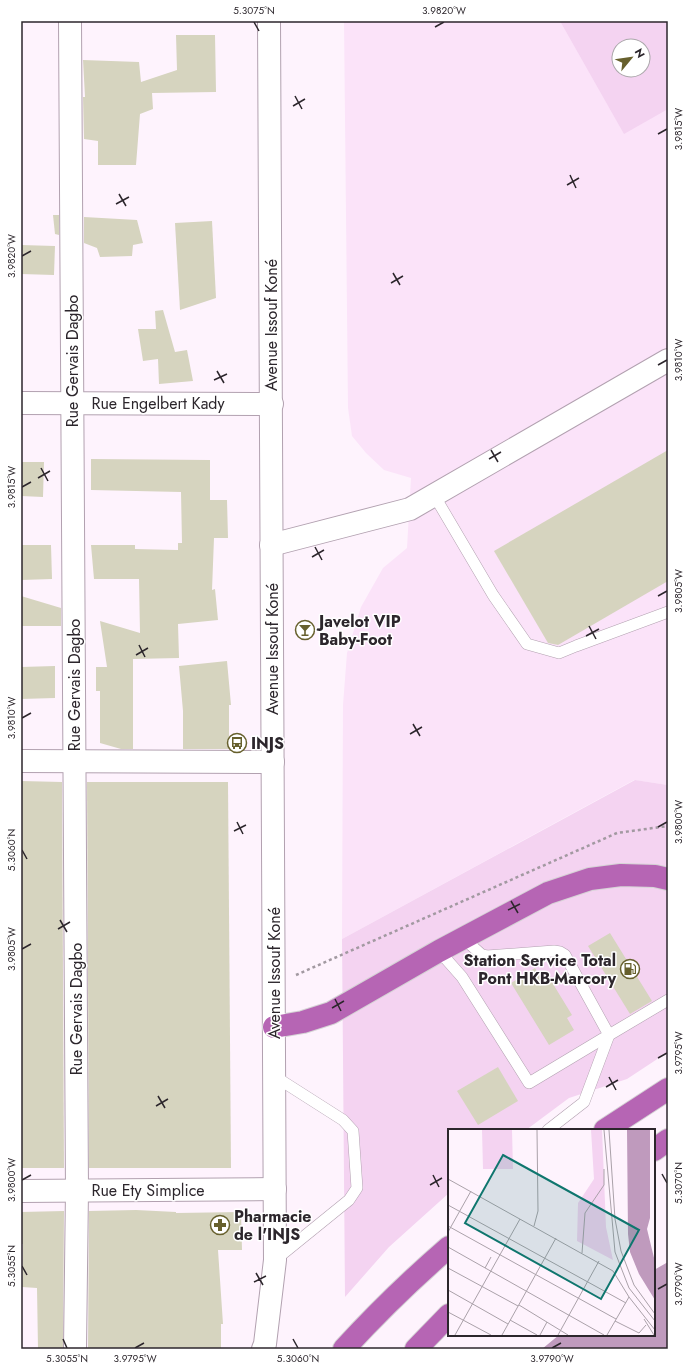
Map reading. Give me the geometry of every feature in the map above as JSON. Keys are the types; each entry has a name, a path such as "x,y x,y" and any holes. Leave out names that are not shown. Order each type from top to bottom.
{"highway":[{"path":"274,1027 303,1022 331,1013 439,951 548,893 590,879 621,875 655,876 668,880"},
{"path":"607,1129 668,1089"},
{"path":"655,1149 668,1140"},
{"path":"344,1349 417,1275 448,1248"},
{"path":"416,1349 448,1316"}],"street":[{"name":"Rue Gervais Dagbo","path":"70,21 77,1190 75,1349"},
{"name":"Avenue Issouf Koné","path":"262,1349 265,1344 274,1260 275,1189 269,21"},
{"path":"271,545 410,509 668,360"},
{"name":"Rue Engelbert Kady","path":"21,403 272,404"},
{"path":"21,760 273,762"},
{"name":"Rue Ety Simplice","path":"21,1191 275,1189"}],"lane":[{"path":"434,494 493,595 527,644 559,653 668,612"},
{"path":"463,938 482,955 487,956 554,951 565,955 609,1035 584,1102 549,1129"},
{"path":"439,951 462,977 529,1083 668,1000"},
{"path":"274,1076 343,1120 353,1131 357,1188 349,1200 274,1260"}],"path":[{"path":"274,985 617,833 668,826"}],"shaded area":[{"path":"344,21 668,21 668,785 634,780 342,939 343,705 347,653 361,607 383,568 407,548 411,478 384,470 366,453 352,436 348,408"},
{"path":"560,21 668,21 668,109 624,134"},
{"path":"635,780 668,785 668,1052 627,1079 569,1098 527,1129 448,1129 448,1194 389,1247 345,1297 342,939"},
{"path":"668,1262 668,1349 542,1349 558,1336 655,1336 655,1269"}],"building":[{"path":"176,35 215,35 216,92 152,93 153,109 140,114 136,165 98,165 98,141 84,139 83,97 85,97 83,60 139,62 141,82 177,70"},
{"path":"53,215 59,215 59,235 55,234"},
{"path":"84,217 137,220 143,243 133,245 132,256 100,257 97,248 84,243"},
{"path":"212,221 216,298 180,310 175,223"},
{"path":"21,245 55,246 54,275 21,274"},
{"path":"163,310 175,352 187,350 193,381 159,384 158,359 143,361 138,329 156,329 155,311"},
{"path":"668,450 668,581 558,645 548,643 494,551"},
{"path":"91,459 210,460 210,500 227,500 228,538 214,538 212,590 215,589 218,620 178,624 179,658 133,659 133,749 121,749 100,743 100,691 96,691 96,667 107,667 100,621 140,633 139,579 94,579 91,545 135,545 135,549 178,550 178,543 182,543 181,492 91,490"},
{"path":"21,462 44,462 43,497 21,496"},
{"path":"21,545 51,545 52,579 21,580"},
{"path":"21,596 61,608 61,626 21,626"},
{"path":"227,661 231,705 229,705 229,749 183,749 183,711 179,666"},
{"path":"55,666 55,698 21,699 21,667"},
{"path":"21,781 62,782 64,1168 21,1168"},
{"path":"87,782 228,782 231,1168 89,1168"},
{"path":"610,933 652,1001 630,1014 588,946"},
{"path":"535,968 544,983 550,979 572,1015 567,1018 574,1030 549,1045 511,983"},
{"path":"498,1067 518,1101 478,1125 457,1091"},
{"path":"136,1210 176,1213 241,1212 242,1250 218,1250 223,1324 221,1324 221,1349 88,1349 89,1211"},
{"path":"64,1211 63,1349 38,1349 37,1288 22,1287 23,1244 21,1244 21,1212"}],"place":[{"name":"Javelot VIP Baby-Foot","path":"305,630"},
{"name":"INJS","path":"237,743"},
{"name":"Station Service Total Pont HKB-Marcory","path":"630,969"},
{"name":"Pharmacie de l'INJS","path":"220,1225"}]}
